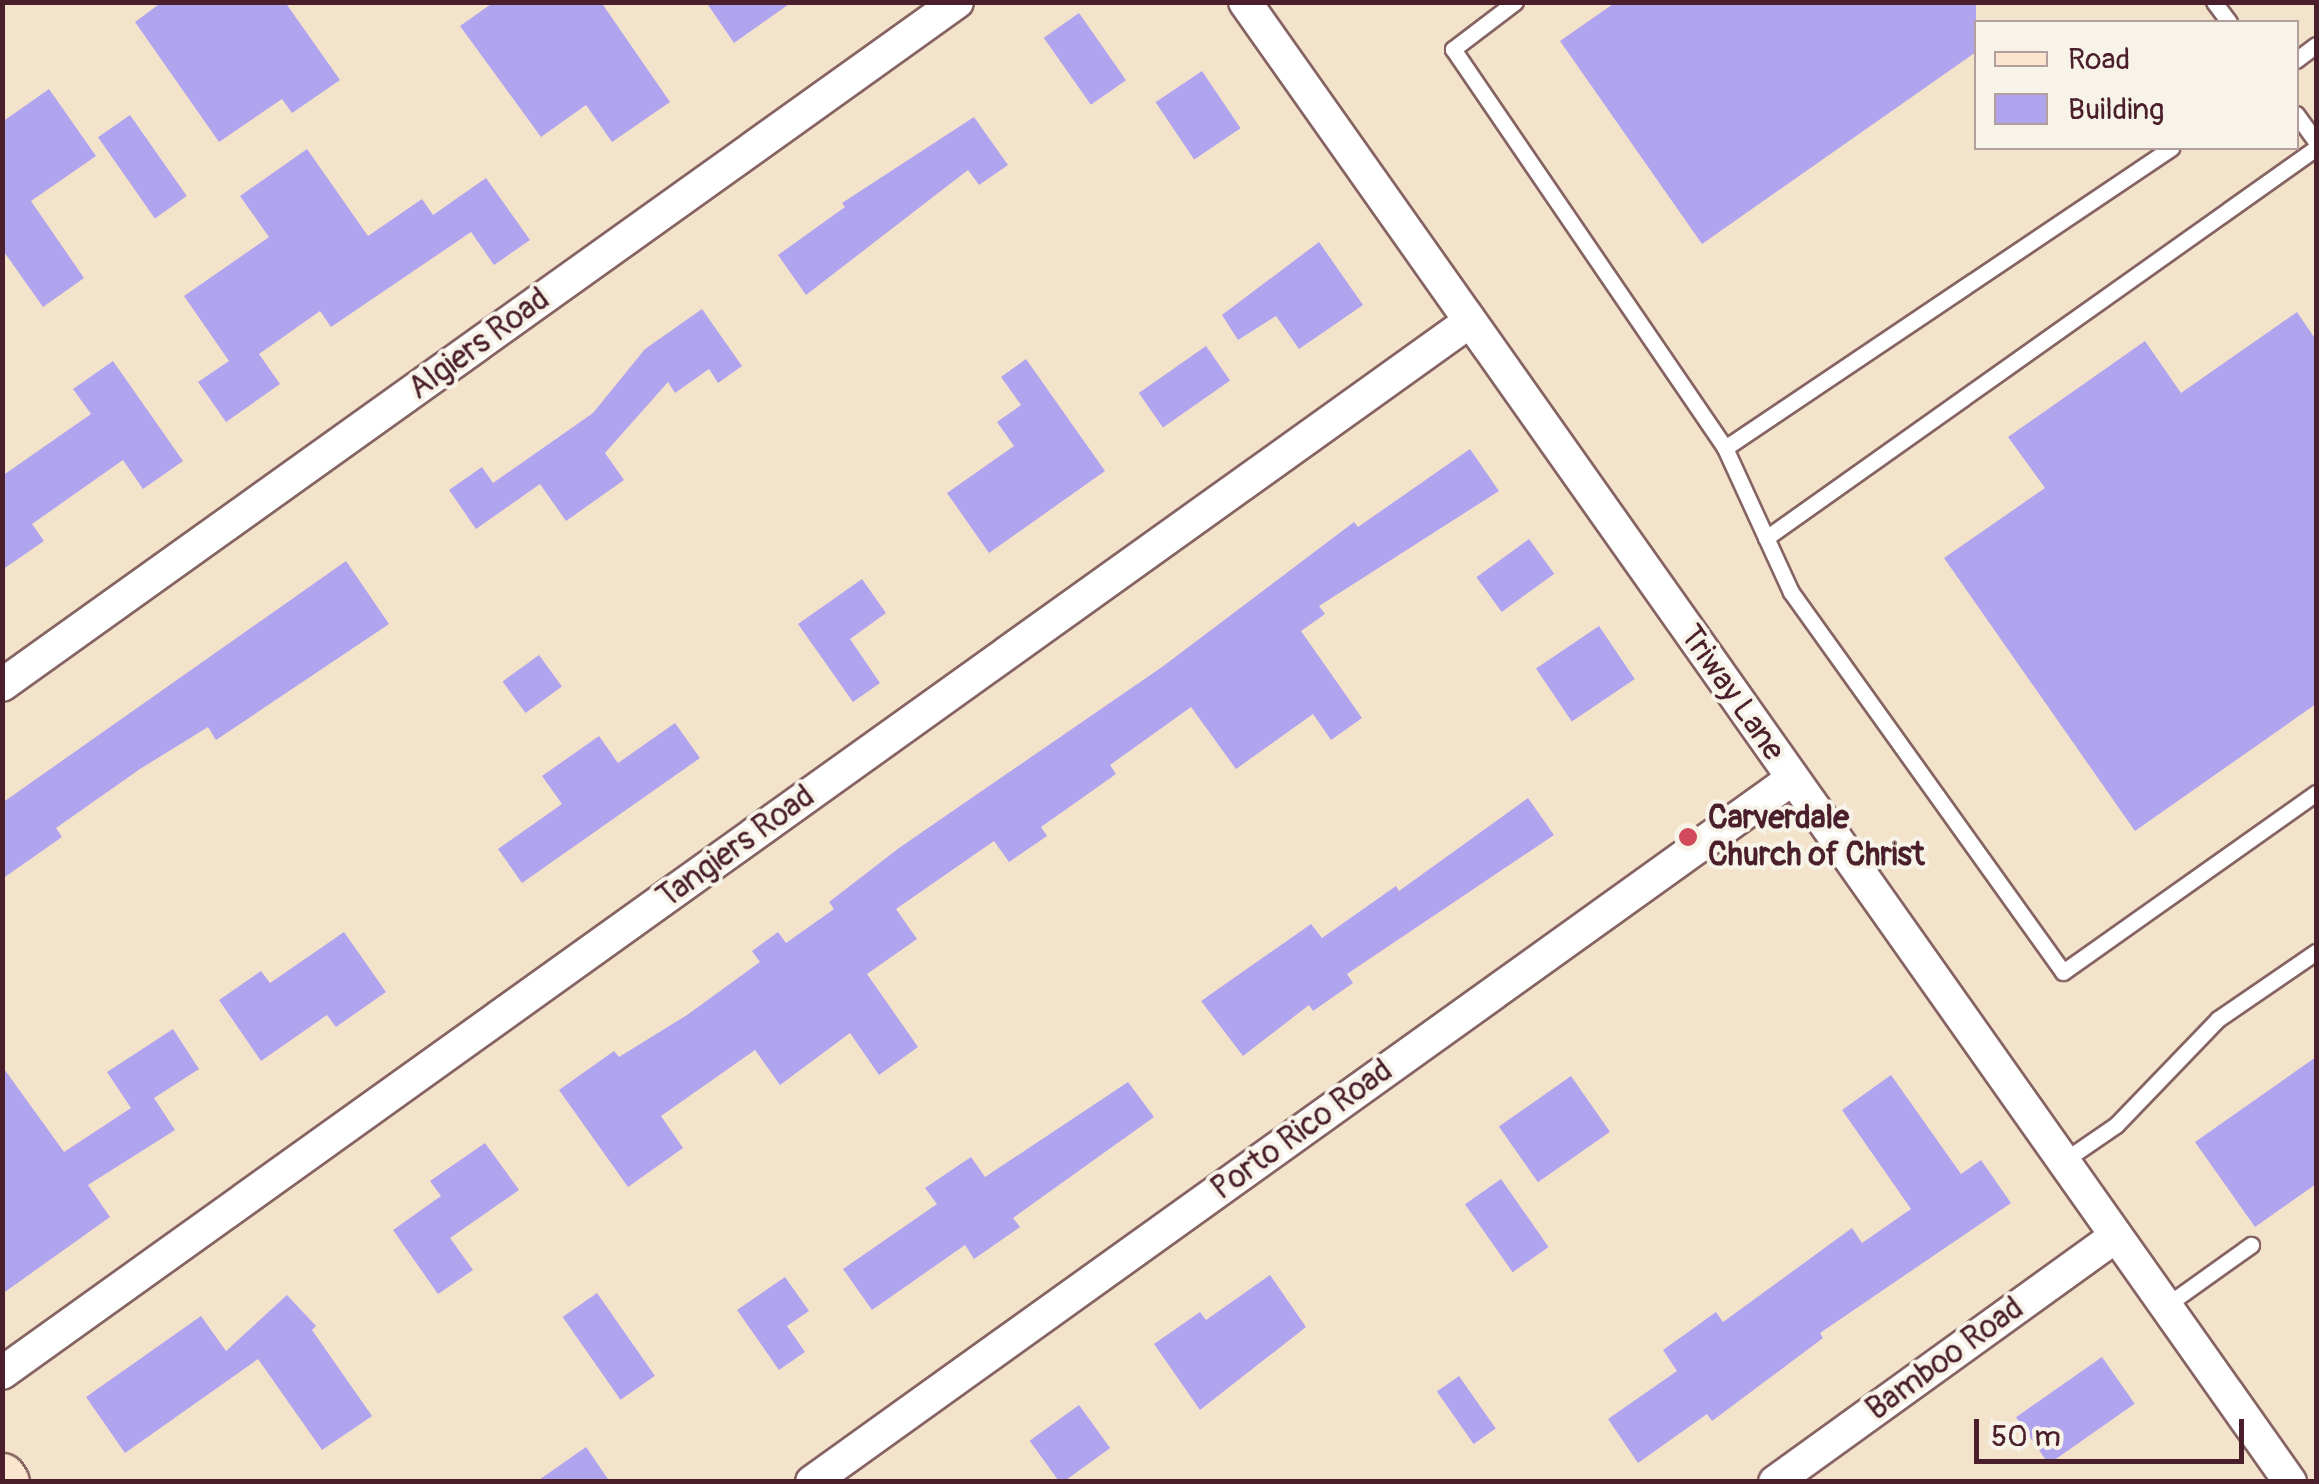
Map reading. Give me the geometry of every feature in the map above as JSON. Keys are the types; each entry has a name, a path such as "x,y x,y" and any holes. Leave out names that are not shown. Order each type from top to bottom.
{"street":[{"name":"Algiers Road","path":"2,685 957,2"},
{"name":"Triway Lane","path":"1245,2 2290,1482"},
{"name":"Tangiers Road","path":"2,1373 1469,322"},
{"name":"Porto Rico Road","path":"812,1482 1792,779"},
{"name":"Bamboo Road","path":"1775,1482 2115,1238"}],"lane":[{"path":"1515,2 1452,49 1725,448 1791,592 2062,972 2316,792"},
{"path":"1766,538 2316,145 2299,119"},
{"path":"1725,448 2167,150"},
{"path":"2062,1162 2116,1124 2218,1019 2316,952"},
{"path":"2164,1306 2251,1246"}],"building":[{"path":"162,2 285,2 340,80 292,113 282,99 219,142 135,22"},
{"path":"494,2 601,2 670,102 612,142 586,105 541,137 460,26"},
{"path":"706,2 792,2 734,43"},
{"path":"1616,2 1976,2 1974,53 1702,244 1560,41"},
{"path":"1079,13 1126,80 1091,105 1044,38"},
{"path":"1202,71 1241,128 1194,160 1156,102"},
{"path":"49,89 96,156 31,201 84,278 43,307 2,249 2,122"},
{"path":"130,115 187,196 155,218 98,137"},
{"path":"974,117 1008,165 979,185 968,170 806,295 778,255 845,207 842,203"},
{"path":"307,149 368,236 422,199 433,215 486,178 530,240 494,265 471,232 331,327 320,311 259,354 280,384 226,422 198,382 229,361 184,296 269,237 240,196"},
{"path":"1319,242 1363,305 1299,349 1276,316 1238,340 1222,315"},
{"path":"702,309 742,366 718,383 709,369 675,393 668,382 605,453 624,480 566,521 540,484 476,529 449,490 482,467 493,483 593,413 645,349"},
{"path":"2297,312 2316,340 2316,704 2135,831 1944,558 2045,488 2008,437 2145,341 2181,393"},
{"path":"1206,346 1230,380 1163,427 1139,393"},
{"path":"1026,359 1105,471 989,553 947,493 1014,446 997,422 1021,405 1001,377"},
{"path":"113,361 183,461 143,489 123,460 32,524 44,541 2,570 2,476 91,414 73,389"},
{"path":"1470,449 1499,491 1319,606 1325,614 1301,631 1362,718 1331,740 1313,714 1236,769 1191,707 1110,765 1116,774 1041,827 1047,836 1009,862 994,841 896,909 917,939 867,974 918,1047 879,1075 850,1033 780,1085 755,1050 661,1116 683,1148 628,1187 559,1090 614,1051 619,1057 687,1015 760,962 752,951 778,932 786,943 834,909 829,902 899,848 1162,667 1354,522 1358,527"},
{"path":"1529,539 1554,574 1502,612 1476,577"},
{"path":"346,561 389,624 216,740 208,727 140,769 56,828 62,837 2,879 2,803"},
{"path":"862,579 886,613 850,639 880,683 853,702 798,624"},
{"path":"1599,626 1635,679 1572,722 1536,668"},
{"path":"539,655 562,687 526,713 503,681"},
{"path":"675,723 700,758 522,883 498,849 562,804 542,776 599,736 618,763"},
{"path":"1528,798 1554,835 1347,974 1353,983 1313,1011 1309,1005 1243,1056 1201,1001 1311,924 1322,938 1396,886 1399,891"},
{"path":"344,932 386,992 336,1027 327,1015 261,1061 219,1000 261,971 270,983"},
{"path":"173,1029 199,1069 154,1098 175,1130 88,1185 110,1217 2,1294 2,1066 64,1152 131,1108 107,1072"},
{"path":"2316,1057 2316,1184 2255,1227 2195,1142"},
{"path":"1891,1075 1961,1174 1981,1160 2011,1203 1820,1333 1823,1338 1712,1421 1707,1414 1638,1463 1608,1419 1677,1371 1663,1350 1716,1312 1723,1322 1852,1228 1862,1243 1911,1209 1842,1110"},
{"path":"1571,1076 1610,1132 1538,1182 1499,1126"},
{"path":"1128,1082 1154,1117 1013,1218 1020,1227 974,1259 965,1245 872,1310 843,1269 937,1204 925,1188 971,1157 985,1177"},
{"path":"485,1143 519,1190 450,1238 473,1270 438,1294 393,1230 441,1196 430,1181"},
{"path":"1501,1179 1549,1247 1513,1272 1465,1204"},
{"path":"1270,1275 1306,1327 1200,1410 1154,1344 1200,1312 1206,1320"},
{"path":"785,1277 809,1311 787,1326 805,1352 779,1370 737,1310"},
{"path":"597,1293 655,1376 621,1400 563,1317"},
{"path":"287,1295 316,1326 312,1330 372,1416 322,1450 258,1359 125,1453 86,1397 201,1316 226,1351"},
{"path":"2102,1357 2135,1404 2049,1464 2016,1417"},
{"path":"1459,1376 1496,1428 1474,1444 1437,1391"},
{"path":"1079,1405 1110,1448 1060,1482 1030,1441"},
{"path":"586,1447 610,1482 536,1482"}],"place":[{"name":"Carverdale Church of Christ","path":"1688,837"}]}
